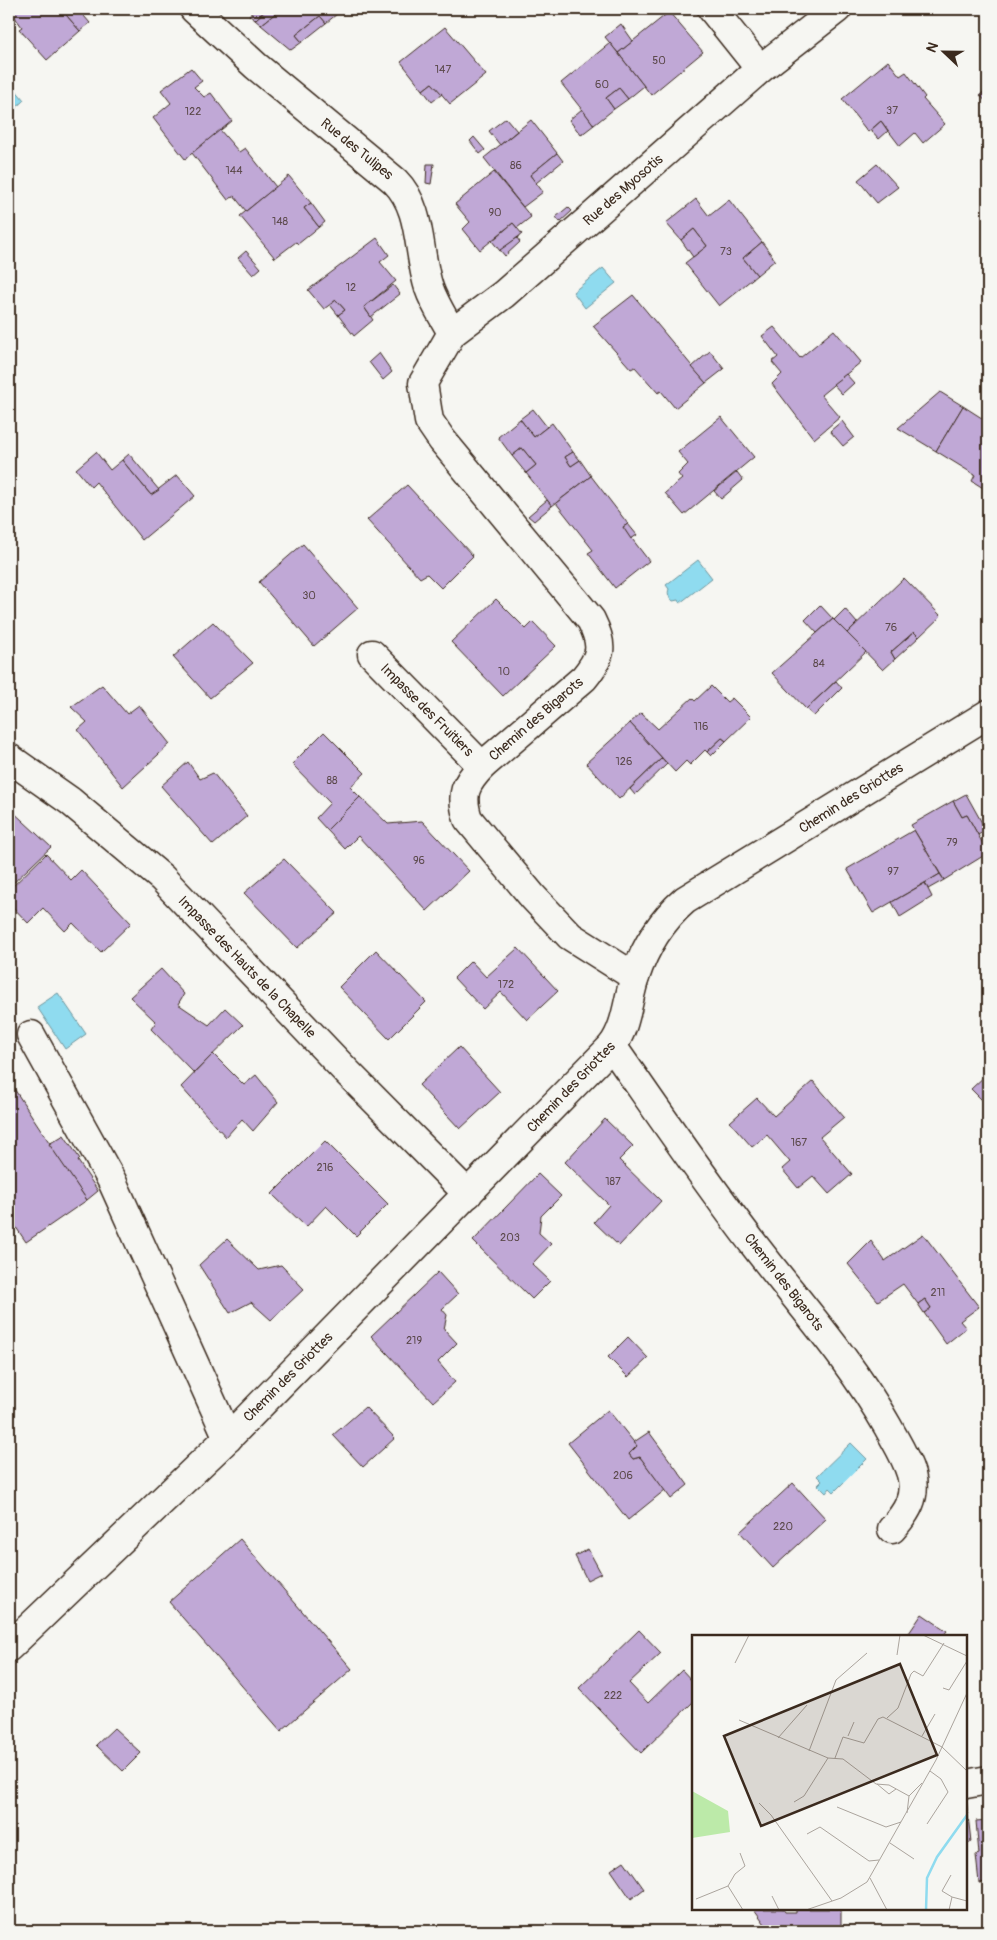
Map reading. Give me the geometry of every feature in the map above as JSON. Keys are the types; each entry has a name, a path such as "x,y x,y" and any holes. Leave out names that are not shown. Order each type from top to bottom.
{"street":[{"name":"Rue des Tulipes","path":"194,9 256,66 405,191 412,205 429,288 452,333"},
{"path":"712,9 760,69"},
{"name":"Rue des Myosotis","path":"423,383 452,333 504,294 760,69 837,9"},
{"name":"Chemin des Bigarots","path":"423,383 429,421 489,498 591,620 597,632 600,646 598,660 584,678 482,766 469,780 464,794 464,806 468,819 478,833 570,936 582,946 635,977"},
{"name":"Impasse des Fruitiers","path":"372,654 482,766"},
{"name":"Chemin des Griottes","path":"9,1648 228,1438 612,1046 619,1037 622,1028 635,977 661,925 686,900 988,714"},
{"name":"Impasse des Hauts de la Chapelle","path":"9,758 70,801 162,878 348,1073 468,1194"},
{"path":"31,1035 116,1189 228,1438"},
{"name":"Chemin des Bigarots","path":"612,1046 755,1246 846,1361 880,1413 901,1451 911,1475 911,1502 906,1513 892,1528"},
{"path":"967,1784 988,1780"}],"water":[{"path":"9,82 24,100 9,114"},
{"path":"603,268 616,283 585,308 573,292"},
{"path":"698,560 712,578 680,603 678,600 673,601 666,585"},
{"path":"58,993 86,1034 65,1049 37,1007"},
{"path":"851,1443 867,1459 834,1492 830,1488 826,1493 818,1485 822,1481 817,1476"}],"building":[{"path":"9,9 61,9 80,31 47,60 19,29 22,27"},
{"path":"61,9 78,9 90,23 80,31"},
{"path":"257,9 267,9 255,20 249,15"},
{"path":"267,9 274,9 277,12 261,25 255,20"},
{"path":"274,9 343,9 326,23 320,16 296,35 302,42 291,50 261,25 277,12"},
{"path":"669,12 703,52 651,95 618,53"},
{"path":"320,16 326,23 302,42 296,35"},
{"path":"621,24 633,41 618,53 605,37"},
{"path":"445,27 486,75 450,104 432,83 423,90 401,62"},
{"path":"610,43 644,86 628,99 619,88 606,98 614,109 594,125 561,83"},
{"path":"888,61 900,76 906,72 925,97 923,99 945,124 923,143 915,133 900,146 881,121 868,132 842,99"},
{"path":"191,68 202,81 194,87 204,97 211,93 232,121 185,159 153,118 171,103 161,90"},
{"path":"432,83 442,94 432,102 423,90"},
{"path":"619,88 628,99 614,109 606,98"},
{"path":"988,88 988,104 980,95"},
{"path":"582,109 594,125 581,135 569,120"},
{"path":"506,118 517,131 500,145 489,131"},
{"path":"531,120 557,153 530,175 543,192 523,207 484,158"},
{"path":"881,121 888,131 879,139 871,130"},
{"path":"220,130 239,152 245,148 276,187 246,211 234,196 228,200 192,153"},
{"path":"474,137 485,150 480,154 470,141"},
{"path":"557,153 563,161 536,183 530,175"},
{"path":"427,164 434,164 431,184 426,183"},
{"path":"877,164 898,187 877,203 858,180"},
{"path":"494,172 531,217 517,228 513,223 480,250 463,229 470,222 455,204"},
{"path":"289,176 311,203 304,208 319,227 298,244 296,242 275,258 240,216"},
{"path":"696,199 709,216 729,200 762,242 743,258 757,275 719,306 685,263 707,246 694,229 681,240 666,223"},
{"path":"311,203 325,222 319,227 304,208"},
{"path":"568,207 572,211 560,222 556,217"},
{"path":"513,223 522,234 500,251 492,241"},
{"path":"694,229 707,246 693,257 681,240"},
{"path":"377,238 389,255 380,262 396,281 364,307 373,320 354,336 338,315 345,310 336,300 324,309 308,290"},
{"path":"517,238 520,242 505,256 500,250"},
{"path":"762,242 775,260 757,275 743,258"},
{"path":"246,251 261,268 253,275 238,258"},
{"path":"393,285 400,294 371,317 364,307"},
{"path":"633,295 706,383 675,408 661,391 658,393 635,367 631,369 593,326"},
{"path":"336,300 345,310 338,315 330,305"},
{"path":"774,327 800,358 834,330 861,362 821,395 840,417 814,439 772,384 782,374 772,362 778,357 762,336"},
{"path":"710,351 724,369 706,383 692,367"},
{"path":"379,353 392,372 383,380 369,362"},
{"path":"846,374 854,383 842,394 833,384"},
{"path":"940,392 963,406 936,451 898,428"},
{"path":"963,406 988,422 988,491 972,481 975,475 936,451"},
{"path":"988,408 988,422 982,418"},
{"path":"533,409 547,427 534,437 520,419"},
{"path":"721,417 754,457 684,515 665,493 682,479 678,474 688,464 678,452"},
{"path":"520,419 534,437 552,423 573,452 565,457 571,466 580,460 591,476 552,506 526,473 536,465 522,448 512,456 498,437"},
{"path":"842,421 854,437 843,446 830,431"},
{"path":"522,448 536,465 526,473 512,456"},
{"path":"96,452 110,470 122,460 151,495 177,475 195,496 142,540 96,482 91,487 76,469"},
{"path":"573,452 580,460 571,466 565,457"},
{"path":"129,454 159,490 151,495 122,460"},
{"path":"737,472 743,480 721,499 714,491"},
{"path":"591,476 628,524 623,527 649,561 615,588 588,553 593,550 556,503"},
{"path":"407,485 473,556 441,588 427,574 420,578 367,520"},
{"path":"547,500 552,506 534,521 528,516"},
{"path":"628,524 637,535 631,539 623,527"},
{"path":"303,544 358,608 314,646 259,582"},
{"path":"904,578 941,616 919,637 914,632 891,652 895,659 883,670 847,633"},
{"path":"496,599 526,629 533,622 556,646 503,696 451,642"},
{"path":"820,605 833,619 817,633 805,620"},
{"path":"845,609 857,623 847,633 834,620"},
{"path":"833,619 866,652 806,709 772,673"},
{"path":"213,622 253,663 210,698 173,657"},
{"path":"914,632 919,637 895,659 891,652"},
{"path":"836,681 842,688 814,716 806,709"},
{"path":"102,685 127,714 139,705 170,744 123,787 78,730 87,722 71,707"},
{"path":"711,686 727,702 732,698 751,717 726,741 722,738 707,752 705,750 690,765 686,761 675,772 630,723 641,713 658,729 692,698 695,701"},
{"path":"630,723 662,758 619,799 586,763"},
{"path":"324,732 365,773 350,787 360,797 327,830 316,818 330,803 292,764"},
{"path":"722,738 726,741 711,756 707,752"},
{"path":"662,758 667,764 635,795 630,789"},
{"path":"188,762 200,779 213,773 247,816 213,845 161,786"},
{"path":"966,794 986,830 978,835 967,815 962,817 953,801"},
{"path":"360,797 388,824 422,821 469,871 427,911 358,836 345,849 327,830"},
{"path":"953,801 962,817 967,815 988,853 944,880 911,825"},
{"path":"9,808 51,847 9,887"},
{"path":"914,830 940,874 873,913 847,869"},
{"path":"46,854 71,880 81,870 131,923 101,952 73,923 65,931 43,908 28,923 9,903 9,890"},
{"path":"284,859 337,913 297,948 244,893"},
{"path":"940,874 944,880 928,889 925,883"},
{"path":"925,883 932,897 900,917 892,902"},
{"path":"518,948 558,991 527,1020 501,992 483,1009 454,978 471,961 486,977"},
{"path":"376,950 426,1002 389,1039 339,987"},
{"path":"161,969 184,994 178,1004 209,1025 225,1008 243,1025 194,1073 151,1029 156,1022 130,997"},
{"path":"459,1047 500,1092 460,1129 419,1085"},
{"path":"213,1054 244,1085 256,1075 278,1102 253,1131 242,1119 226,1137 181,1087"},
{"path":"988,1073 988,1106 971,1089"},
{"path":"9,1081 87,1200 26,1242 9,1217"},
{"path":"813,1081 844,1117 820,1137 852,1174 829,1194 813,1176 798,1188 782,1169 790,1162 767,1135 752,1147 730,1122 757,1098 774,1116"},
{"path":"605,1119 633,1146 619,1160 661,1201 619,1246 594,1222 609,1205 565,1162"},
{"path":"64,1135 80,1159 78,1161 98,1191 87,1200 49,1144"},
{"path":"325,1141 388,1204 356,1236 326,1206 306,1227 272,1194"},
{"path":"538,1174 561,1196 541,1216 539,1233 551,1244 532,1264 550,1281 532,1299 473,1241"},
{"path":"923,1234 979,1307 960,1321 966,1328 946,1344 924,1313 931,1308 925,1299 918,1304 903,1284 878,1301 848,1264 871,1241 885,1261"},
{"path":"227,1239 259,1270 281,1265 304,1289 271,1320 251,1302 230,1313 199,1265"},
{"path":"438,1272 458,1294 442,1309 447,1315 444,1329 457,1343 438,1362 455,1382 433,1402 371,1336"},
{"path":"925,1299 931,1308 924,1313 918,1304"},
{"path":"628,1337 648,1358 628,1377 608,1357"},
{"path":"365,1407 395,1438 363,1467 333,1435"},
{"path":"608,1410 637,1446 629,1454 633,1459 640,1457 665,1490 628,1520 568,1443"},
{"path":"649,1432 688,1485 671,1499 640,1457 633,1459 629,1454 637,1446 634,1442"},
{"path":"793,1483 826,1519 773,1568 740,1532"},
{"path":"240,1539 352,1669 281,1731 169,1602"},
{"path":"588,1549 601,1573 587,1580 575,1556"},
{"path":"922,1614 947,1631 944,1635 908,1635"},
{"path":"639,1630 661,1653 629,1683 648,1703 682,1670 692,1681 692,1703 641,1753 579,1688"},
{"path":"114,1728 141,1753 123,1771 96,1745"},
{"path":"967,1806 971,1842 967,1843"},
{"path":"988,1820 988,1882 979,1883 976,1855 979,1854 976,1821"},
{"path":"624,1861 644,1889 631,1899 611,1870"},
{"path":"755,1910 796,1912 796,1910 841,1910 841,1931 770,1931"}]}
